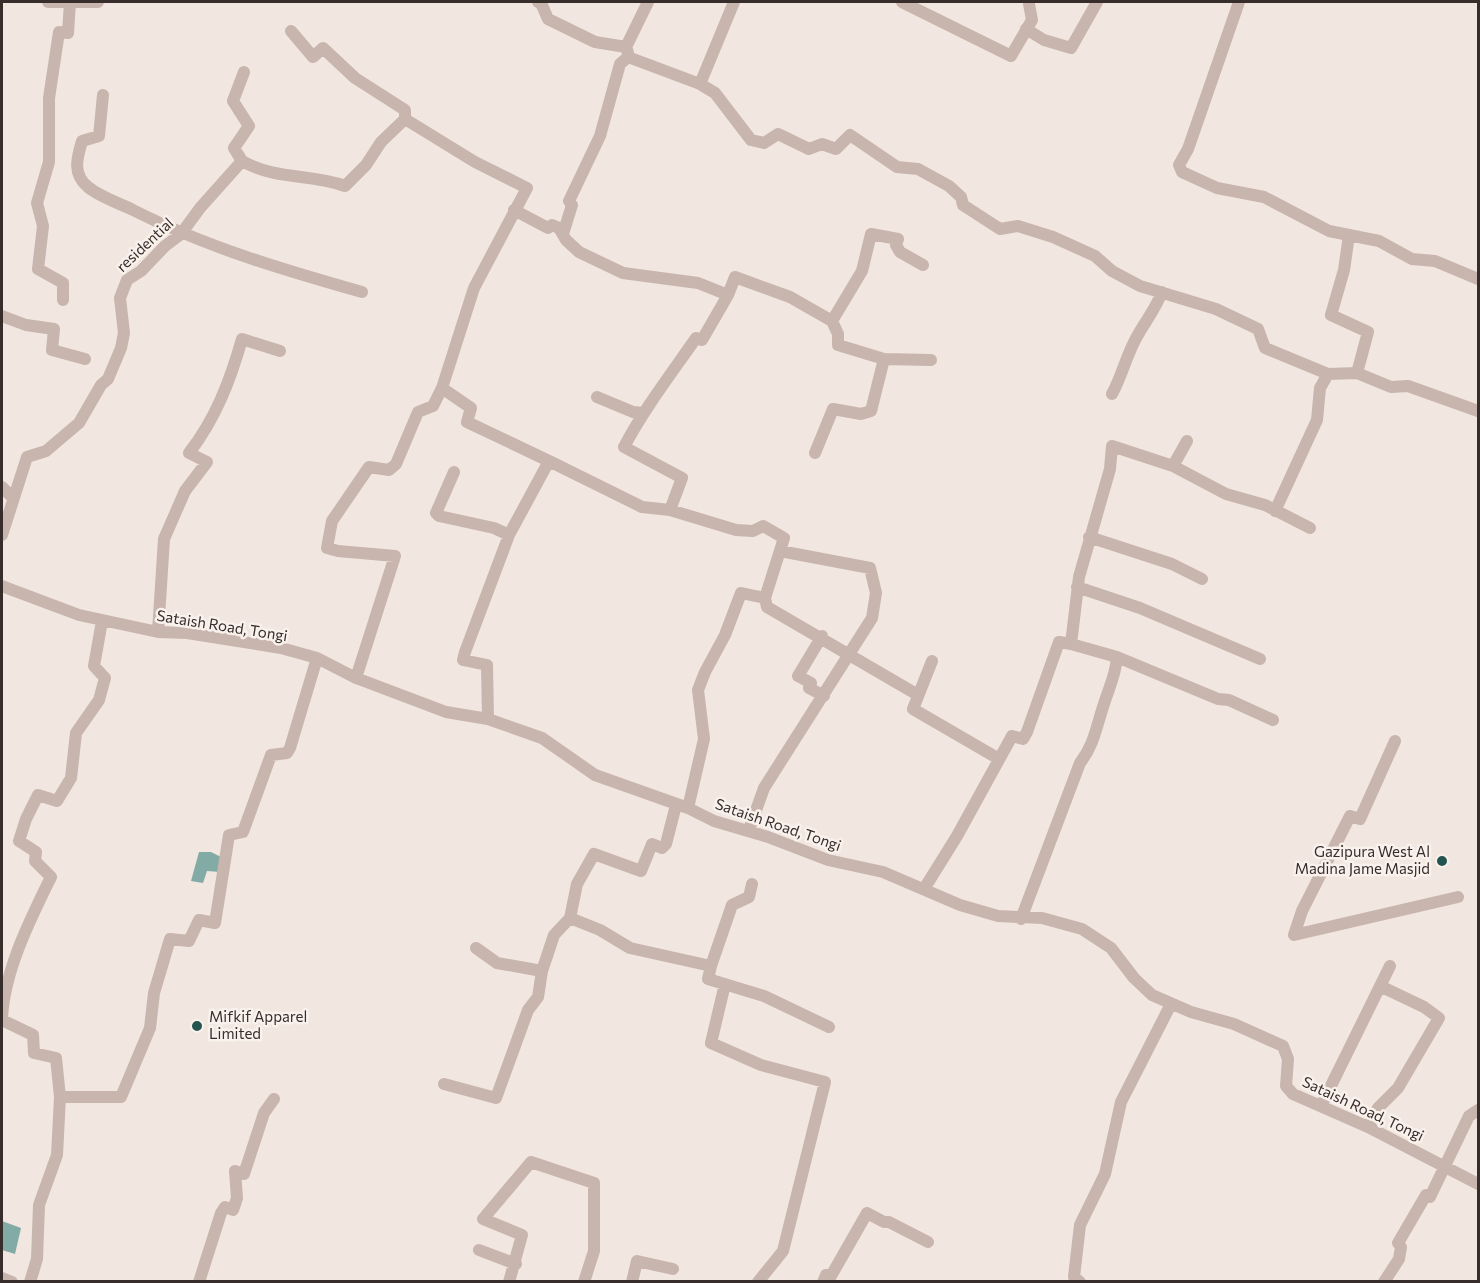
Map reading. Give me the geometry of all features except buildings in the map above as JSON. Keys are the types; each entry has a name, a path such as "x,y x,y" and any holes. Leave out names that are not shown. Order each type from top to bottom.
{"street":[{"path":"48,2 98,2"},
{"path":"63,300 63,283 38,269 43,226 37,203 49,162 49,98 59,32 68,33 70,2"},
{"path":"538,2 548,19 595,42 627,52 700,84 715,93 751,140 764,143 778,134 809,149 822,144 836,149 850,135 897,167 918,169 949,186 961,197 963,205 1000,229 1018,226 1053,237 1095,256 1112,272 1140,286 1237,318 1258,329 1265,348 1328,374 1357,372 1391,387 1408,386 1479,411"},
{"path":"563,234 572,205 569,201 600,136 620,64 648,2"},
{"path":"700,84 734,2"},
{"path":"902,2 1011,56 1032,20 1029,4"},
{"path":"1026,29 1044,40 1071,48 1097,2"},
{"path":"1239,2 1188,149 1179,165 1182,172 1217,188 1264,197 1329,231 1379,241 1412,259 1435,261 1479,279"},
{"path":"244,72 232,101 249,126 234,148 242,161 278,176 329,180 345,186 366,165 381,142 405,119 405,110 354,78 323,48 313,57 291,31"},
{"path":"103,95 99,136 82,141 76,168 87,187 182,234 284,270 362,292"},
{"path":"356,678 395,556 327,548 332,521 369,467 389,470 396,464 418,412 433,406 442,388 474,288 527,188 475,162 405,119"},
{"name":"residential","path":"2,535 14,502 12,497 27,456 46,451 79,423 118,361 124,333 120,298 127,280 182,234 200,208 242,161"},
{"path":"514,210 548,228 552,225 559,228 579,252 623,273 698,283 728,295"},
{"path":"832,321 865,264 872,234 898,239 896,245 900,252 923,265"},
{"path":"1349,235 1342,279 1331,315 1368,332 1357,372"},
{"path":"670,510 681,478 624,447 643,413 696,338 702,340 728,295 735,277 790,297 832,321 838,334 838,345 885,359 930,360"},
{"path":"1112,394 1123,374 1139,332 1147,323 1162,292"},
{"path":"2,316 26,325 54,329 52,350 86,359"},
{"path":"158,632 162,606 164,539 185,491 207,462 189,453 220,404 242,339 280,351"},
{"path":"815,453 833,409 861,414 871,411 885,359"},
{"path":"1275,511 1317,420 1320,387 1328,374"},
{"path":"442,388 467,403 471,408 467,422 642,507 670,510 736,530 753,531 763,526 784,538 765,598 767,607 822,636 918,695"},
{"path":"597,397 633,412 643,413"},
{"path":"1173,466 1187,441"},
{"path":"1071,644 1077,587 1089,537 1110,470 1112,446 1173,466 1226,494 1275,511 1310,528"},
{"path":"488,719 487,664 463,660 482,602 509,535 549,461"},
{"path":"454,472 436,513 439,516 494,528 509,535"},
{"path":"2,486 12,497"},
{"path":"1089,537 1172,564 1202,579"},
{"path":"748,830 764,788 872,618 876,593 870,568 780,551"},
{"name":"Sataish Road, Tongi","path":"2,586 79,615 102,621 158,632 186,633 272,646 317,658 356,678 446,712 488,719 542,738 594,775 682,806 714,821 748,830 828,860 883,872 960,905 998,916 1021,919 1042,918 1082,929 1111,948 1143,988 1170,1004 1234,1024 1283,1046 1288,1059 1288,1090 1368,1127 1479,1184"},
{"path":"1077,587 1140,608 1260,658"},
{"path":"444,1084 496,1098 528,1010 538,997 542,971 554,934 570,918 578,884 594,854 641,871 652,844 662,848 666,844 682,806 704,739 698,690 705,672 725,635 741,593 765,598"},
{"path":"30,1281 37,1259 39,1206 57,1155 60,1098 56,1058 34,1053 33,1035 2,1019 2,1003 10,973 31,918 51,877 35,861 36,852 19,841 26,819 38,795 57,801 70,778 76,733 99,700 105,678 94,666 102,621"},
{"path":"822,636 798,676 811,683 809,688 824,696"},
{"path":"924,889 957,836 1012,736 1023,740 1059,642 1117,657 1218,699 1229,700 1273,720"},
{"path":"1021,919 1080,763 1089,751 1097,733 1116,670 1117,657"},
{"path":"60,1098 121,1097 150,1028 154,993 170,939 189,941 200,920 215,923 229,835 243,832 271,755 287,753 290,748 317,658"},
{"path":"932,662 913,709 930,721 999,759"},
{"path":"1395,741 1360,819 1350,816 1302,911 1294,935 1458,897"},
{"path":"752,884 749,897 732,905 708,979 764,996 829,1027"},
{"path":"570,918 600,930 630,948 711,966"},
{"path":"476,948 497,963 542,971"},
{"path":"1321,1106 1390,966"},
{"path":"725,984 711,1043 761,1065 825,1082 783,1251 758,1281"},
{"path":"1368,1127 1378,1108 1403,1080 1439,1017 1424,1007 1380,986"},
{"path":"1080,1281 1074,1276 1080,1225 1105,1174 1121,1102 1170,1004"},
{"path":"199,1281 220,1213 225,1207 232,1210 237,1198 235,1171 244,1174 264,1113 274,1099"},
{"path":"1384,1281 1399,1259 1401,1247 1398,1244 1426,1195 1430,1197 1469,1116 1479,1110"},
{"path":"509,1281 516,1264 522,1235 483,1219 531,1162 594,1183 594,1251 584,1281"},
{"path":"823,1281 826,1275 831,1276 867,1213 884,1222 890,1221 928,1242"},
{"path":"479,1250 516,1264"},
{"path":"632,1281 637,1262 673,1269"},
{"path":"2,1278 12,1281"}],"water":[{"path":"199,852 211,852 221,857 220,872 207,871 203,883 191,881"},
{"path":"2,1221 21,1228 15,1254 2,1250"}],"place":[{"name":"Gazipura West Al Madina Jame Masjid","path":"1442,861"},
{"name":"Mifkif Apparel Limited","path":"197,1026"}]}
